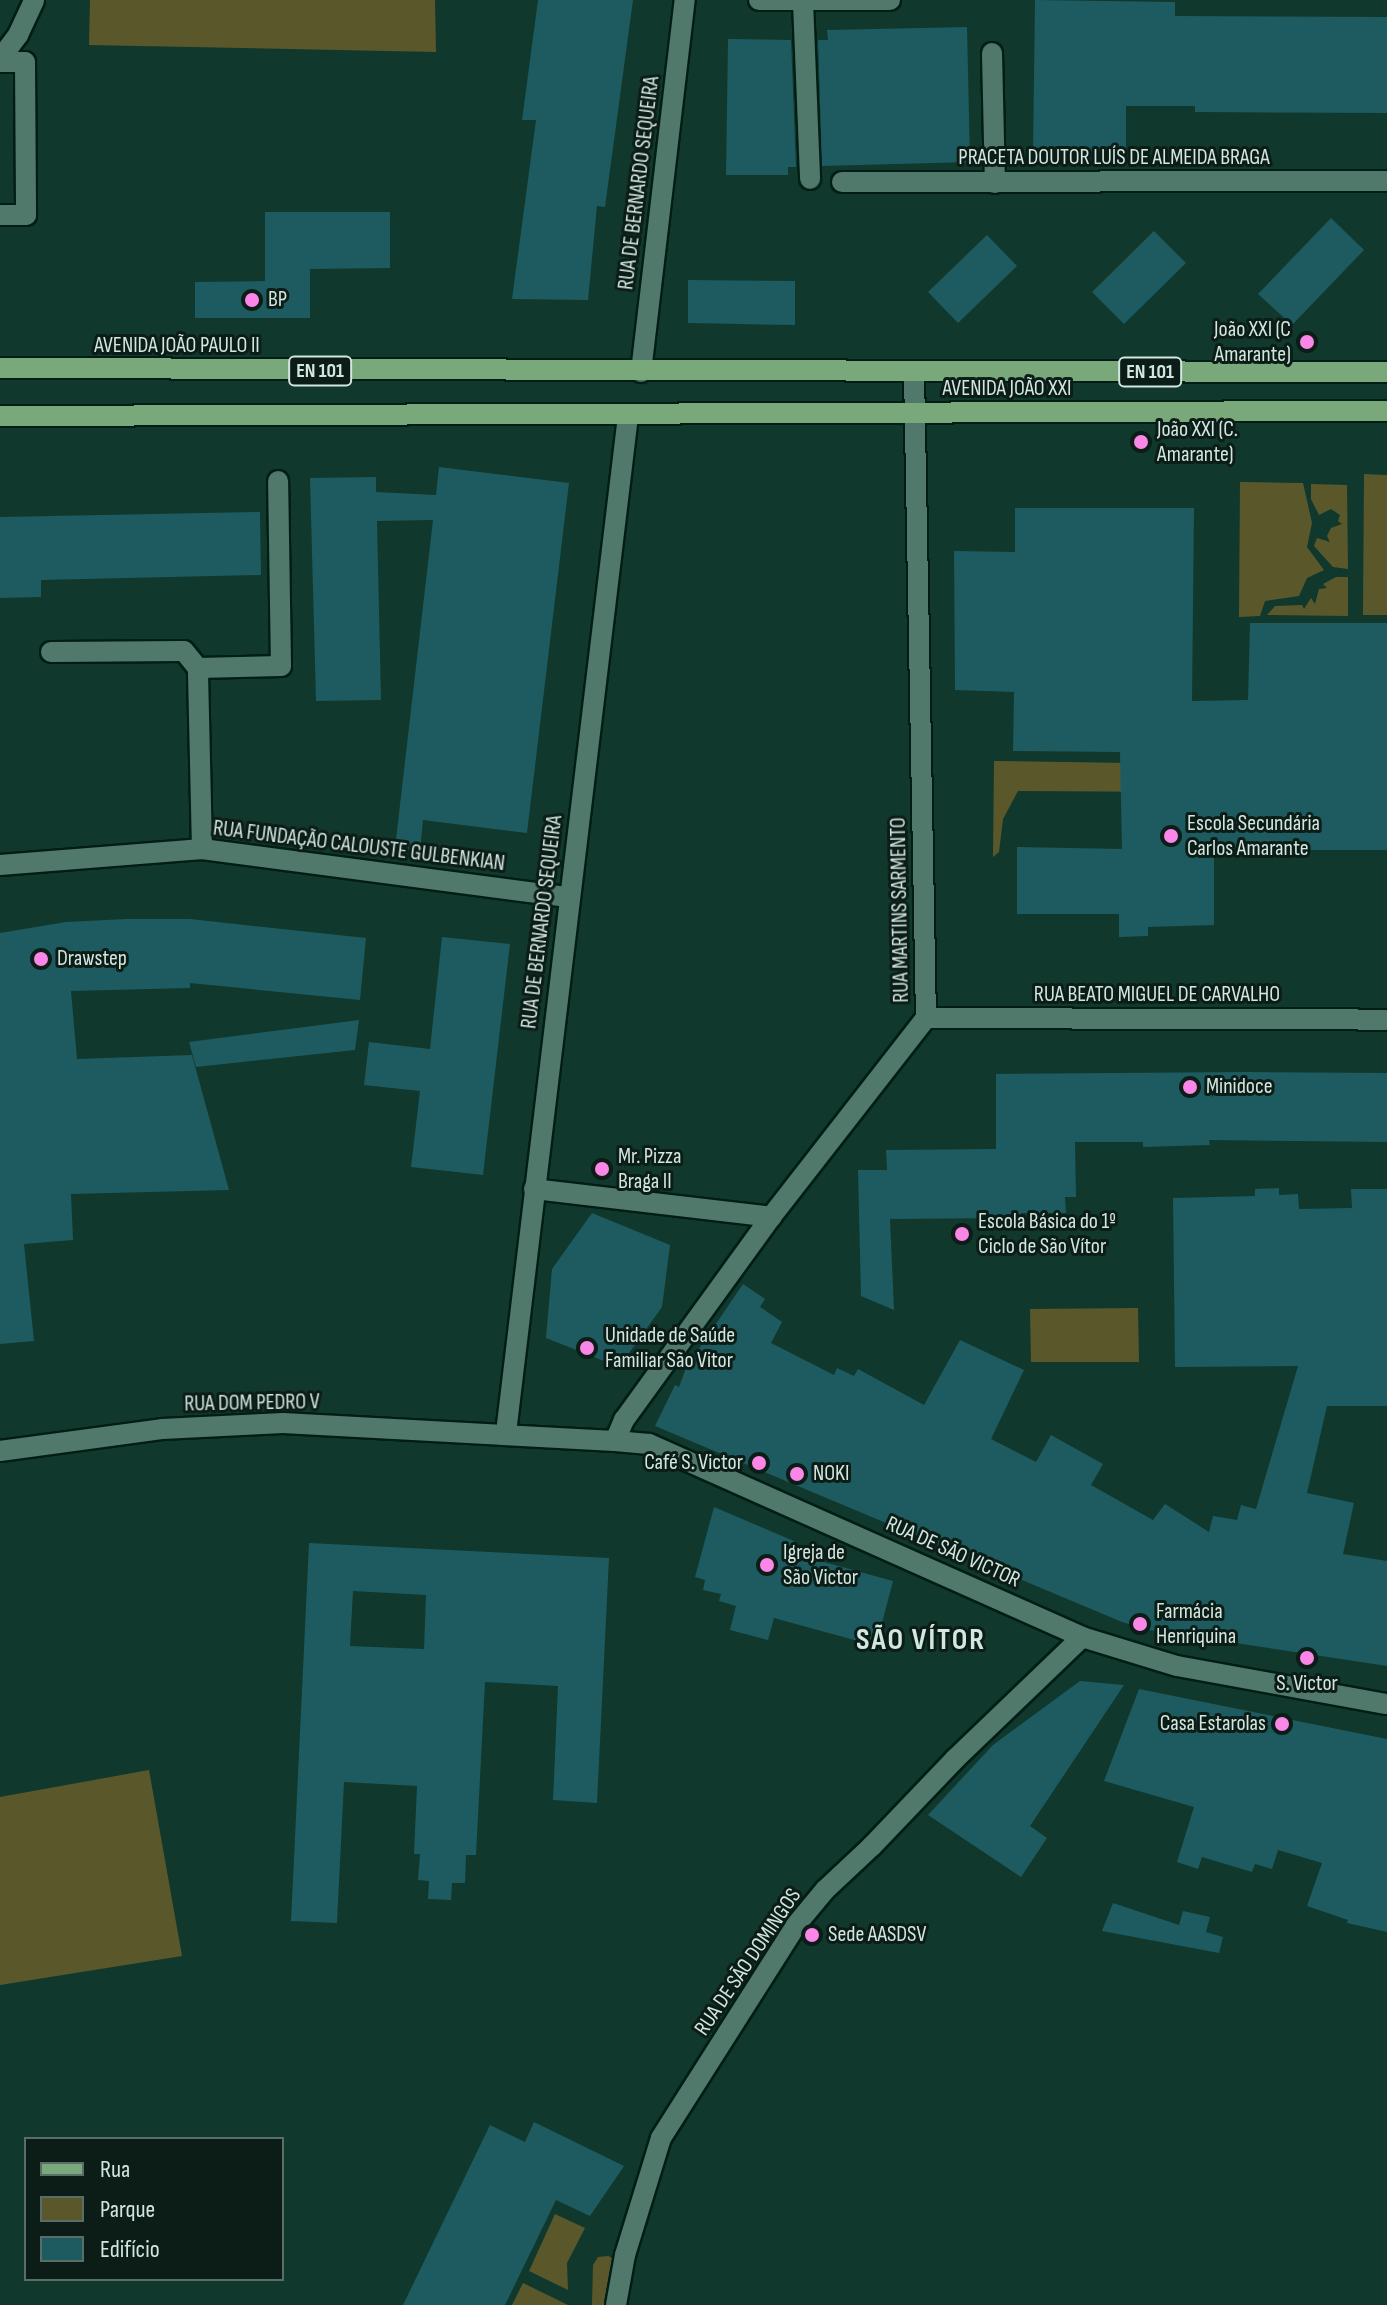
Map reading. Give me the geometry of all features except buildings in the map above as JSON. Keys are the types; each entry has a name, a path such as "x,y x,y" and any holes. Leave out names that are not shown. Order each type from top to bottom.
{"main road":[{"name":"AVENIDA JOÃO PAULO II","path":"0,368 641,372"},
{"name":"AVENIDA JOÃO XXI","path":"641,372 1387,372"},
{"name":"AVENIDA JOÃO XXI","path":"628,416 1387,411"},
{"name":"EN 101","path":"0,416 628,416"}],"street":[{"path":"0,60 18,35 34,0"},
{"name":"RUA DE BERNARDO SEQUEIRA","path":"641,372 685,0"},
{"path":"759,0 890,0"},
{"path":"803,2 810,179"},
{"path":"992,53 995,183"},
{"path":"0,60 25,62 26,185 26,215 0,215"},
{"name":"PRACETA DOUTOR LUÍS DE ALMEIDA BRAGA","path":"842,182 1387,181"},
{"name":"RUA MARTINS SARMENTO","path":"615,1441 624,1420 771,1217 926,1018 914,371"},
{"name":"RUA DE BERNARDO SEQUEIRA","path":"506,1433 628,416"},
{"path":"198,668 281,666 278,481"},
{"path":"51,652 184,651 198,668 202,849"},
{"name":"RUA FUNDAÇÃO CALOUSTE GULBENKIAN","path":"0,865 202,849 568,897"},
{"name":"RUA BEATO MIGUEL DE CARVALHO","path":"926,1018 1387,1020"},
{"path":"534,1189 771,1217"},
{"name":"RUA DOM PEDRO V","path":"0,1451 162,1429 283,1423 506,1433"},
{"name":"RUA DE SÃO VICTOR","path":"506,1433 649,1444 1082,1637 1177,1666 1387,1704"},
{"name":"RUA DE SÃO DOMINGOS","path":"616,2305 625,2255 661,2138 796,1925 825,1890 955,1759 1082,1637"}],"green space":[{"path":"90,0 435,0 436,52 89,45"},
{"path":"1364,474 1387,475 1387,615 1363,615"},
{"path":"1240,482 1303,483 1312,523 1307,547 1324,570 1307,578 1299,596 1265,601 1260,616 1239,617"},
{"path":"1311,484 1347,485 1348,569 1333,567 1314,546 1317,538 1330,542 1327,536 1331,528 1342,524 1338,521 1340,515 1331,509 1319,515 1311,499"},
{"path":"1336,577 1348,577 1348,616 1267,615 1275,606 1302,605 1304,609 1311,598 1315,604 1319,589 1327,588 1323,584"},
{"path":"994,761 1194,764 1193,792 1018,791 1003,819 999,852 993,857"},
{"path":"1138,1308 1139,1362 1031,1362 1030,1309"},
{"path":"149,1770 182,1956 0,1985 0,1797"},
{"path":"555,2214 585,2228 567,2263 568,2290 529,2271"},
{"path":"609,2256 617,2263 611,2305 592,2305 593,2265 598,2257"},
{"path":"523,2283 568,2305 512,2305"}],"place":[{"name":"BP","path":"252,300"},
{"name":"João XXI (C Amarante)","path":"1307,342"},
{"name":"João XXI (C. Amarante)","path":"1141,442"},
{"name":"Escola Secundária Carlos Amarante","path":"1171,836"},
{"name":"Drawstep","path":"41,959"},
{"name":"Minidoce","path":"1190,1087"},
{"name":"Mr. Pizza Braga II","path":"602,1169"},
{"name":"Escola Básica do 1º Ciclo de São Vítor","path":"962,1234"},
{"name":"Unidade de Saúde Familiar São Vitor","path":"587,1348"},
{"name":"Café S. Victor","path":"759,1463"},
{"name":"NOKI","path":"797,1474"},
{"name":"Igreja de São Victor","path":"767,1565"},
{"name":"Farmácia Henriquina","path":"1140,1624"},
{"name":"S. Victor","path":"1307,1658"},
{"name":"Casa Estarolas","path":"1282,1724"},
{"name":"Sede AASDSV","path":"812,1935"}],"district":[{"name":"SÃO VÍTOR","path":"921,1640"}]}
